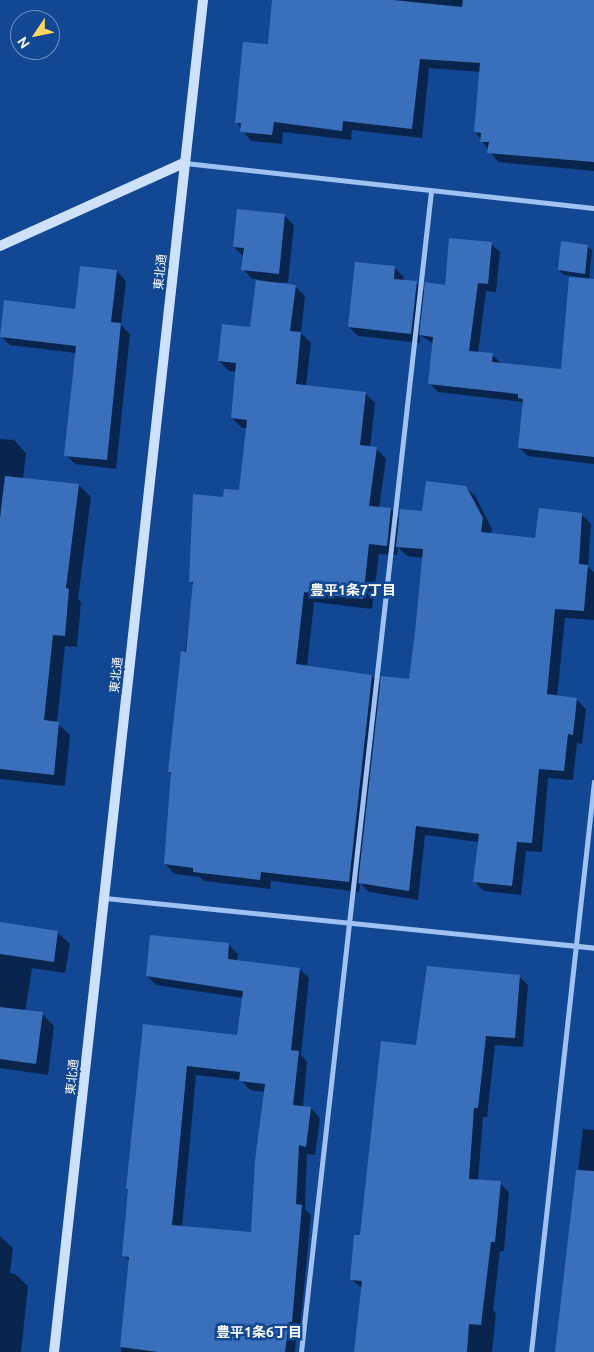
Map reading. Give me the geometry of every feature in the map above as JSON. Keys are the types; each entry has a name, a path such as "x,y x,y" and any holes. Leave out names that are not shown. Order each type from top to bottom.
{"street":[{"name":"東北通","path":"54,1352 203,0"},
{"path":"0,246 184,163 431,192 594,208"},
{"path":"301,1352 351,922 431,192"},
{"path":"531,1352 594,781"},
{"path":"105,898 594,948"}],"building":[{"path":"272,0 393,0 462,7 463,0 594,0 594,162 487,153 489,142 480,142 481,133 474,132 480,63 420,59 412,129 343,121 342,131 274,122 272,135 240,132 241,123 235,123 243,42 268,44"},
{"path":"237,209 285,214 279,274 241,270 244,248 233,247"},
{"path":"449,238 492,242 488,284 478,283 469,351 493,353 492,362 561,369 569,277 594,279 594,457 518,448 523,399 518,398 518,394 428,384 433,337 419,335 425,282 445,285"},
{"path":"561,241 588,245 585,274 558,270"},
{"path":"355,262 395,266 394,279 417,281 411,334 348,327"},
{"path":"80,266 117,270 111,322 121,323 107,460 64,456 76,346 0,337 4,300 75,309"},
{"path":"256,280 296,285 290,331 301,332 296,384 366,392 360,445 377,447 369,506 391,508 387,546 369,544 363,599 304,592 296,664 372,675 349,882 261,872 260,880 193,872 193,868 164,864 171,772 168,772 181,651 186,652 193,582 189,582 193,494 223,497 224,489 239,490 247,420 231,418 236,363 218,361 222,324 250,327"},
{"path":"5,476 79,484 66,588 69,589 65,636 53,635 44,720 59,722 54,775 0,769 0,518"},
{"path":"426,481 466,486 483,518 481,532 535,538 539,508 582,513 579,564 588,565 584,611 555,609 547,694 577,698 573,735 568,734 564,771 539,769 532,843 517,842 512,886 473,882 479,834 416,826 409,891 358,883 381,676 409,679 415,632 423,549 396,547 400,509 422,511"},
{"path":"0,922 58,931 54,962 0,954"},
{"path":"150,935 229,943 228,959 300,968 291,1050 299,1051 293,1105 311,1107 306,1147 299,1145 296,1204 302,1205 292,1322 289,1322 285,1352 158,1352 120,1347 129,1257 122,1256 128,1189 126,1189 143,1024 237,1035 243,991 146,976","holes":["187,1066 240,1072 239,1081 265,1084 255,1160 251,1232 172,1225"]},
{"path":"427,966 520,975 515,1038 486,1036 478,1108 474,1108 469,1179 501,1181 495,1242 491,1242 481,1325 469,1324 467,1352 354,1352 362,1281 350,1280 354,1235 360,1235 381,1041 416,1045"},
{"path":"0,1007 43,1012 36,1064 0,1059"},
{"path":"576,1170 594,1171 594,1352 555,1352"}],"district":[{"name":"豊平1条7丁目","path":"353,590"},
{"name":"豊平1条6丁目","path":"259,1332"}]}
